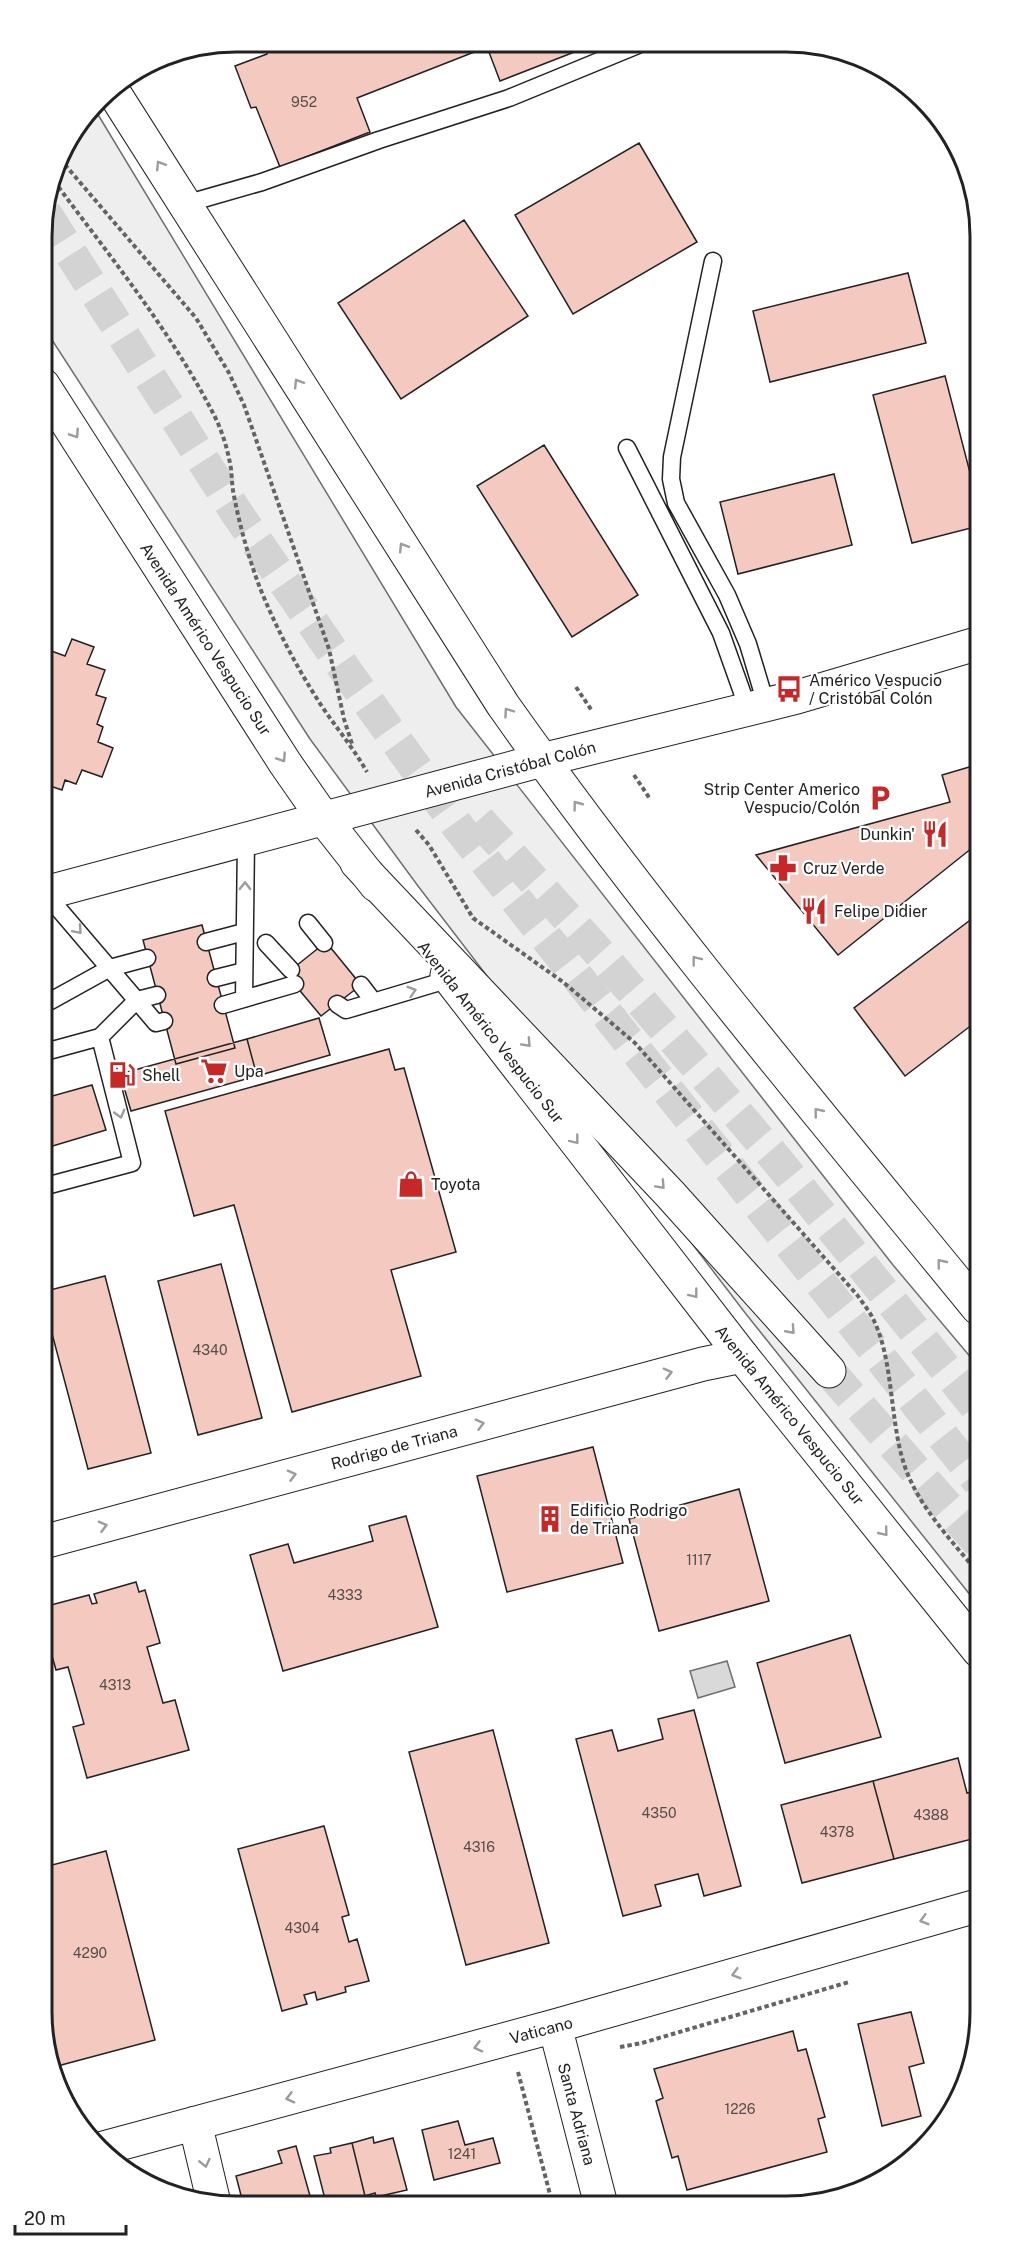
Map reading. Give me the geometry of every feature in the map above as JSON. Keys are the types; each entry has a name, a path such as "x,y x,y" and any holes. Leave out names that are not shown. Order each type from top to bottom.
{"main road":[{"path":"116,97 503,705 542,760 750,1029 970,1298"},
{"name":"Avenida Américo Vespucio Sur","path":"53,400 324,819 742,1356 970,1640"},
{"name":"Avenida Cristóbal Colón","path":"53,891 542,760 757,706 970,646"},
{"path":"357,863 669,1194 829,1371"},
{"name":"Rodrigo de Triana","path":"52,1540 703,1364 742,1356"},
{"name":"Vaticano","path":"110,2146 555,2026 970,1908"},
{"name":"Santa Adriana","path":"555,2026 599,2196"},
{"path":"195,2123 212,2194"}],"lane":[{"path":"184,204 262,182 379,140 508,98 620,52"},
{"path":"713,261 672,457 671,479 676,503 727,595 748,644 757,706"},
{"path":"627,448 757,706"},
{"path":"244,999 246,840"},
{"path":"53,902 156,1023 164,1021"},
{"path":"308,923 324,943"},
{"path":"206,942 244,932"},
{"path":"223,1005 244,999 293,977 266,943"},
{"path":"53,1000 110,968 147,958"},
{"path":"216,978 244,971"},
{"path":"337,1004 346,1010 450,979"},
{"path":"360,985 375,1002"},
{"path":"53,1050 100,1037 137,1000 157,995"},
{"path":"52,1184 132,1163 100,1037"}],"path":[{"path":"59,187 133,287 214,414 226,447 236,506 260,587 300,671 325,710 353,747 344,719 329,649 244,405 196,318 66,166"},
{"path":"429,845 473,918 563,982 635,1043 858,1296 871,1314 878,1331 885,1360 896,1434 908,1475 924,1503 970,1562"},
{"path":"518,2070 550,2196"}],"shaded area":[{"path":"98,115 456,707 893,1265 970,1356 970,1595 746,1314 418,886 310,739 53,341 54,212 66,166 77,144"},
{"path":"727,1661 735,1687 698,1698 690,1671"}],"building":[{"path":"573,52 500,81 489,53"},
{"path":"473,53 357,98 370,132 280,167 256,107 251,108 235,66 267,54"},
{"path":"639,143 697,242 573,314 515,215"},
{"path":"464,220 528,316 401,399 338,303"},
{"path":"908,273 926,343 770,382 753,311"},
{"path":"945,376 970,473 970,528 912,543 873,395"},
{"path":"544,445 638,595 572,637 477,486"},
{"path":"834,474 852,545 738,574 720,502"},
{"path":"72,639 94,647 87,664 105,670 96,695 106,698 97,724 103,727 98,742 113,748 102,777 82,770 76,784 65,780 62,790 53,787 53,651 65,656"},
{"path":"970,767 970,850 838,955 756,855 950,802 942,775"},
{"path":"970,920 970,1026 905,1076 854,1008"},
{"path":"202,925 235,1048 176,1064 143,940"},
{"path":"326,942 361,985 321,1016 286,974"},
{"path":"319,1018 330,1055 257,1076 247,1039"},
{"path":"247,1039 257,1076 131,1111 120,1074"},
{"path":"389,1049 395,1070 404,1068 456,1252 391,1270 421,1376 292,1412 234,1205 194,1216 165,1111"},
{"path":"92,1085 106,1130 52,1146 53,1096"},
{"path":"221,1264 262,1418 198,1435 158,1281"},
{"path":"105,1276 151,1453 88,1469 52,1335 52,1289"},
{"name":"Edificio Rodrigo de Triana","path":"593,1447 623,1563 507,1592 477,1476"},
{"name":"Edificio Rodrigo de Triana","path":"593,1447 623,1563 507,1592 477,1476"},
{"name":"Edificio Rodrigo de Triana","path":"739,1489 769,1601 659,1631 629,1519"},
{"name":"Edificio Rodrigo de Triana","path":"739,1489 769,1601 659,1631 629,1519"},
{"path":"406,1516 438,1627 283,1671 250,1555 288,1544 294,1563 373,1541 369,1526"},
{"path":"136,1582 139,1592 145,1590 160,1643 147,1647 163,1703 175,1700 189,1750 87,1778 73,1727 84,1724 68,1667 56,1670 52,1656 52,1605 89,1595 92,1604 97,1603 94,1594"},
{"path":"850,1635 881,1737 785,1763 757,1663"},
{"path":"694,1710 741,1886 704,1896 698,1874 655,1885 661,1906 623,1916 576,1739 612,1730 618,1751 663,1739 658,1719"},
{"path":"493,1730 549,1943 466,1965 409,1752"},
{"path":"958,1758 967,1793 970,1792 970,1840 894,1859 873,1781"},
{"path":"873,1781 894,1859 802,1883 781,1805"},
{"path":"324,1826 349,1915 342,1917 349,1942 357,1939 369,1981 345,1987 346,1992 317,2000 315,1992 304,1995 307,2004 282,2011 238,1849"},
{"path":"106,1851 155,2040 61,2065 54,2037 52,2013 52,1865"},
{"path":"911,2012 924,2063 909,2067 921,2116 882,2126 858,2024"},
{"path":"793,2031 798,2051 806,2049 825,2117 818,2119 827,2152 687,2190 678,2156 672,2158 656,2101 663,2098 654,2069"},
{"path":"458,2121 465,2145 493,2138 500,2163 434,2180 422,2130"},
{"path":"373,2137 374,2143 393,2138 407,2190 380,2196 376,2196 375,2193 365,2196 352,2143"},
{"path":"352,2143 365,2196 324,2196 314,2156 331,2153 330,2148"},
{"path":"296,2146 310,2196 241,2196 236,2176 282,2163 278,2151"}],"tunnel":[{"path":"53,226 236,512 348,674 459,828 970,1471"},
{"path":"479,820 602,956 777,1160 970,1399"},
{"path":"829,1371 970,1533"}],"place":[{"name":"Américo Vespucio / Cristóbal Colón","path":"789,689"},
{"name":"Strip Center Americo Vespucio/Colón","path":"880,798"},
{"name":"Dunkin'","path":"935,834"},
{"name":"Cruz Verde","path":"783,868"},
{"name":"Felipe Didier","path":"814,911"},
{"name":"Upa","path":"214,1071"},
{"name":"Shell","path":"122,1075"},
{"name":"Toyota","path":"411,1184"},
{"name":"Edificio Rodrigo de Triana","path":"550,1519"}]}
